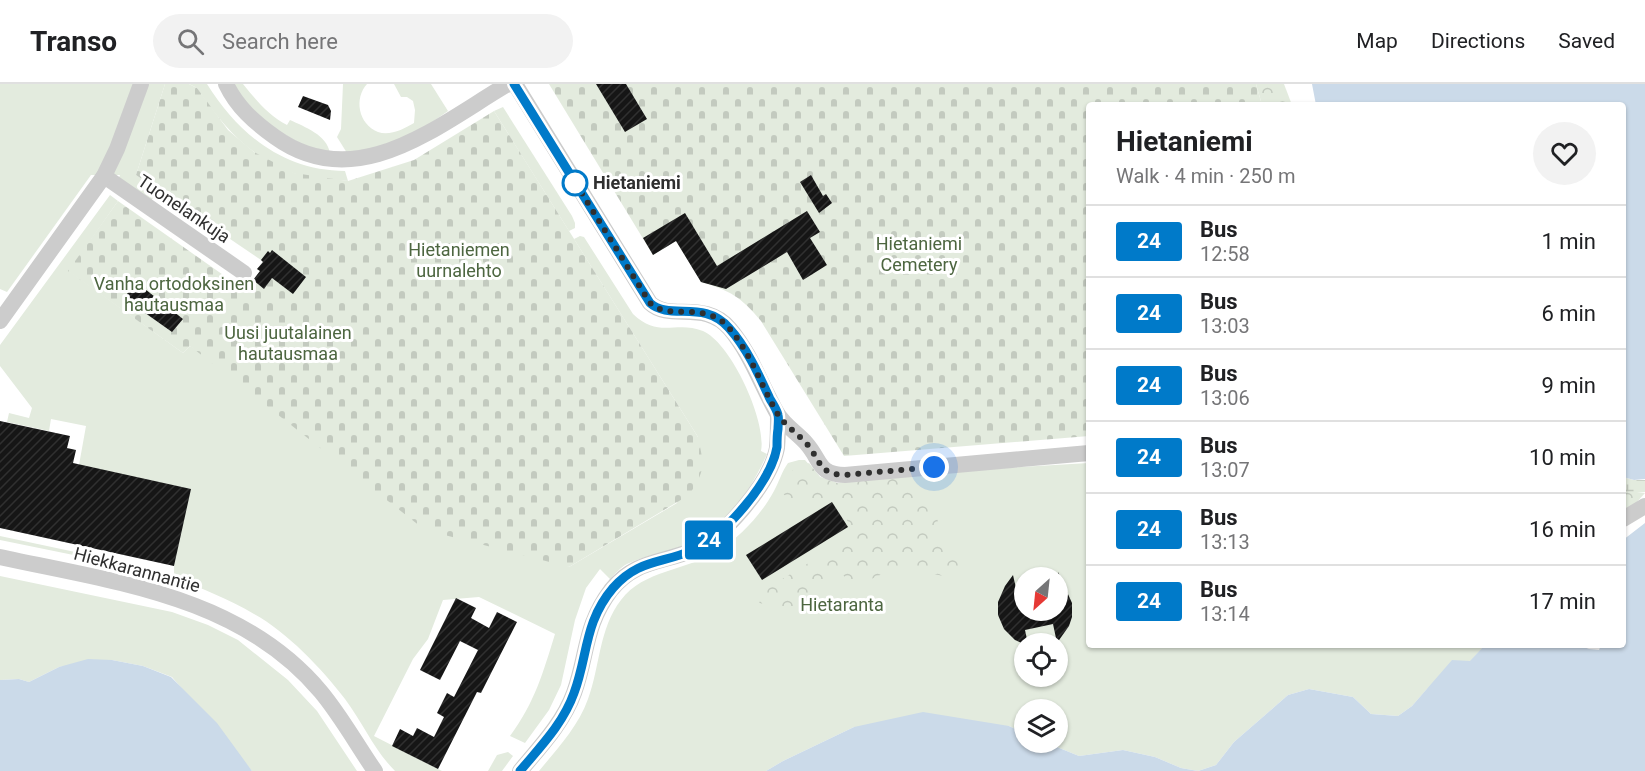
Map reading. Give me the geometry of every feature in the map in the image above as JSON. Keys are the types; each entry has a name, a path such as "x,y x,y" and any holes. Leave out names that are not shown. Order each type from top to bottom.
{"street":[{"path":"0,321 104,176 117,149 141,84"},
{"path":"226,84 234,101 257,125 283,143 325,158 345,159 374,156 413,142 508,84"},
{"path":"514,84 650,303 660,309 702,312 716,317 729,328 755,368 778,416 807,443 826,471 831,474 853,474 1086,453"},
{"name":"Tuonelankuja","path":"104,176 244,273"},
{"path":"520,771 563,717 574,692 588,634 612,588 632,571 647,563 694,550 717,535 734,518 760,487 775,453 778,416"},
{"path":"1626,517 1645,506"},
{"name":"Hiekkarannantie","path":"0,557 149,590 188,601 220,614 256,634 297,666 322,693 375,771"}],"green space":[{"path":"0,84 165,84 136,175 158,190 149,204 117,182 120,175 91,175 7,292 0,289"},
{"name":"Hietaniemen uurnalehto","path":"165,84 189,84 197,88 228,130 254,152 294,173 348,181 414,160 494,111 698,437 702,467 689,495 569,567 425,530 190,346 183,353 68,271 118,201 246,291 260,271 257,269 263,262 261,260 136,175"},
{"path":"189,84 207,84 219,102 248,134 283,157 323,169 345,171 348,181 300,175 278,167 263,158 227,127 197,88"},
{"path":"231,84 243,84 268,112 280,121 287,125 290,120 320,136 330,153 310,149 261,121"},
{"path":"343,84 367,84 360,96 360,110 366,123 378,132 401,130 414,123 413,101 407,97 401,97 394,84 431,84 448,111 418,132 389,145 347,153 337,137 341,129"},
{"name":"Hietaniemi Cemetery","path":"549,84 1256,84 1261,102 1086,102 1086,436 844,456 754,313 735,296 701,282 676,241 653,255"},
{"path":"1256,84 1284,84 1291,102 1261,102"},
{"path":"503,107 572,216 575,228 569,231 494,111"},
{"path":"110,195 118,201 69,271 183,353 190,346 569,567 677,503 698,437 574,239 584,237 633,314 642,321 651,326 693,328 714,338 725,351 745,384 758,421 761,451 767,454 746,494 726,518 703,538 682,548 627,564 610,579 600,569 586,588 575,620 561,685 549,710 525,743 510,736 532,699 555,634 479,597 443,600 428,639 413,659 374,736 442,771 395,771 336,687 291,641 244,609 215,594 174,578 174,566 190,489 79,465 86,426 51,419 49,431 7,422 9,413 29,418 32,408 0,366 0,345"},
{"name":"Hietaranta","path":"799,460 805,460 820,477 837,483 988,469 1086,463 1086,648 1482,648 1470,662 1427,689 1412,706 1398,716 1371,714 1353,697 1309,689 1288,695 1234,742 1216,765 1198,771 1181,768 1155,757 1123,750 1079,756 1068,752 1068,699 1014,699 1014,728 1009,726 854,727 766,771 539,771 566,737 584,709 608,623 621,600 641,582 718,551 749,525 763,509 788,463"},
{"path":"809,463 820,477 837,483 901,478 913,483 931,506 961,573 948,577 905,568 879,576 855,589 838,569 815,590 807,612 759,603 766,589 856,534 833,499 797,506 781,492 792,471"},
{"path":"1626,478 1645,480 1645,492 1626,492"},
{"path":"1626,492 1645,493 1636,503 1626,508"},
{"path":"0,536 141,566 142,569 0,540"},
{"path":"0,576 172,612 208,625 238,640 288,680 317,711 357,771 252,771 172,677 143,666 112,660 59,667 29,682 19,679 0,680"},
{"path":"508,752 513,756 502,771 488,771 497,755"}],"water":[{"path":"1312,84 1645,84 1645,479 1626,478 1626,102 1315,102"},
{"path":"1645,523 1645,771 1198,771 1216,765 1234,742 1288,695 1309,689 1353,697 1371,714 1398,716 1412,706 1452,660 1470,661 1482,648 1599,650 1600,648 1626,648 1626,538"},
{"path":"88,659 112,660 143,666 171,677 217,723 252,771 0,771 0,680 19,679 29,682 59,667"},
{"path":"923,712 1009,726 1014,728 1014,753 1068,752 1079,756 1123,750 1155,757 1181,768 1198,771 766,771 854,727"}],"building":[{"path":"596,84 626,84 647,119 625,132"},
{"path":"303,96 328,105 331,111 330,120 298,107"},
{"path":"811,175 823,196 826,194 832,203 819,213 800,182"},
{"path":"807,211 820,232 810,238 827,265 803,280 787,252 726,289 701,282 676,241 653,255 643,238 685,213 717,266"},
{"path":"272,250 306,277 293,294 272,278 264,289 253,280 260,271 257,269 263,262 261,260 268,251 270,253"},
{"path":"136,282 183,319 172,332 124,298"},
{"path":"0,421 70,436 67,448 76,450 73,463 191,489 174,566 0,528"},
{"path":"832,502 848,527 762,580 746,555"},
{"path":"1013,575 1014,621 1068,621 1068,594 1072,603 1072,617 1064,633 1055,633 1053,624 1025,630 1026,633 1014,633 1014,639 1004,629 998,615 998,602"},
{"path":"456,598 476,608 471,618 489,628 497,612 517,622 481,693 477,692 438,769 392,746 400,729 413,736 417,728 434,737 444,717 437,713 447,693 454,697 478,650 460,641 440,680 420,670"}],"bus line":[{"name":"24","path":"514,84 650,303 660,309 702,312 716,317 729,328 755,368 778,416 775,453 760,487 734,518 717,535 694,550 647,563 632,571 612,588 588,634 574,692 563,717 520,771"}],"place":[{"name":"Hietaniemi","path":"575,183"}],"route":[{"path":"575,183 573,179 650,303 660,309 702,312 716,317 729,328 755,368 778,416 807,443 826,471 831,474 845,475 934,467"}],"park label":[{"name":"Vanha ortodoksinen hautausmaa","path":"174,294"},
{"name":"Uusi juutalainen hautausmaa","path":"288,343"}]}
